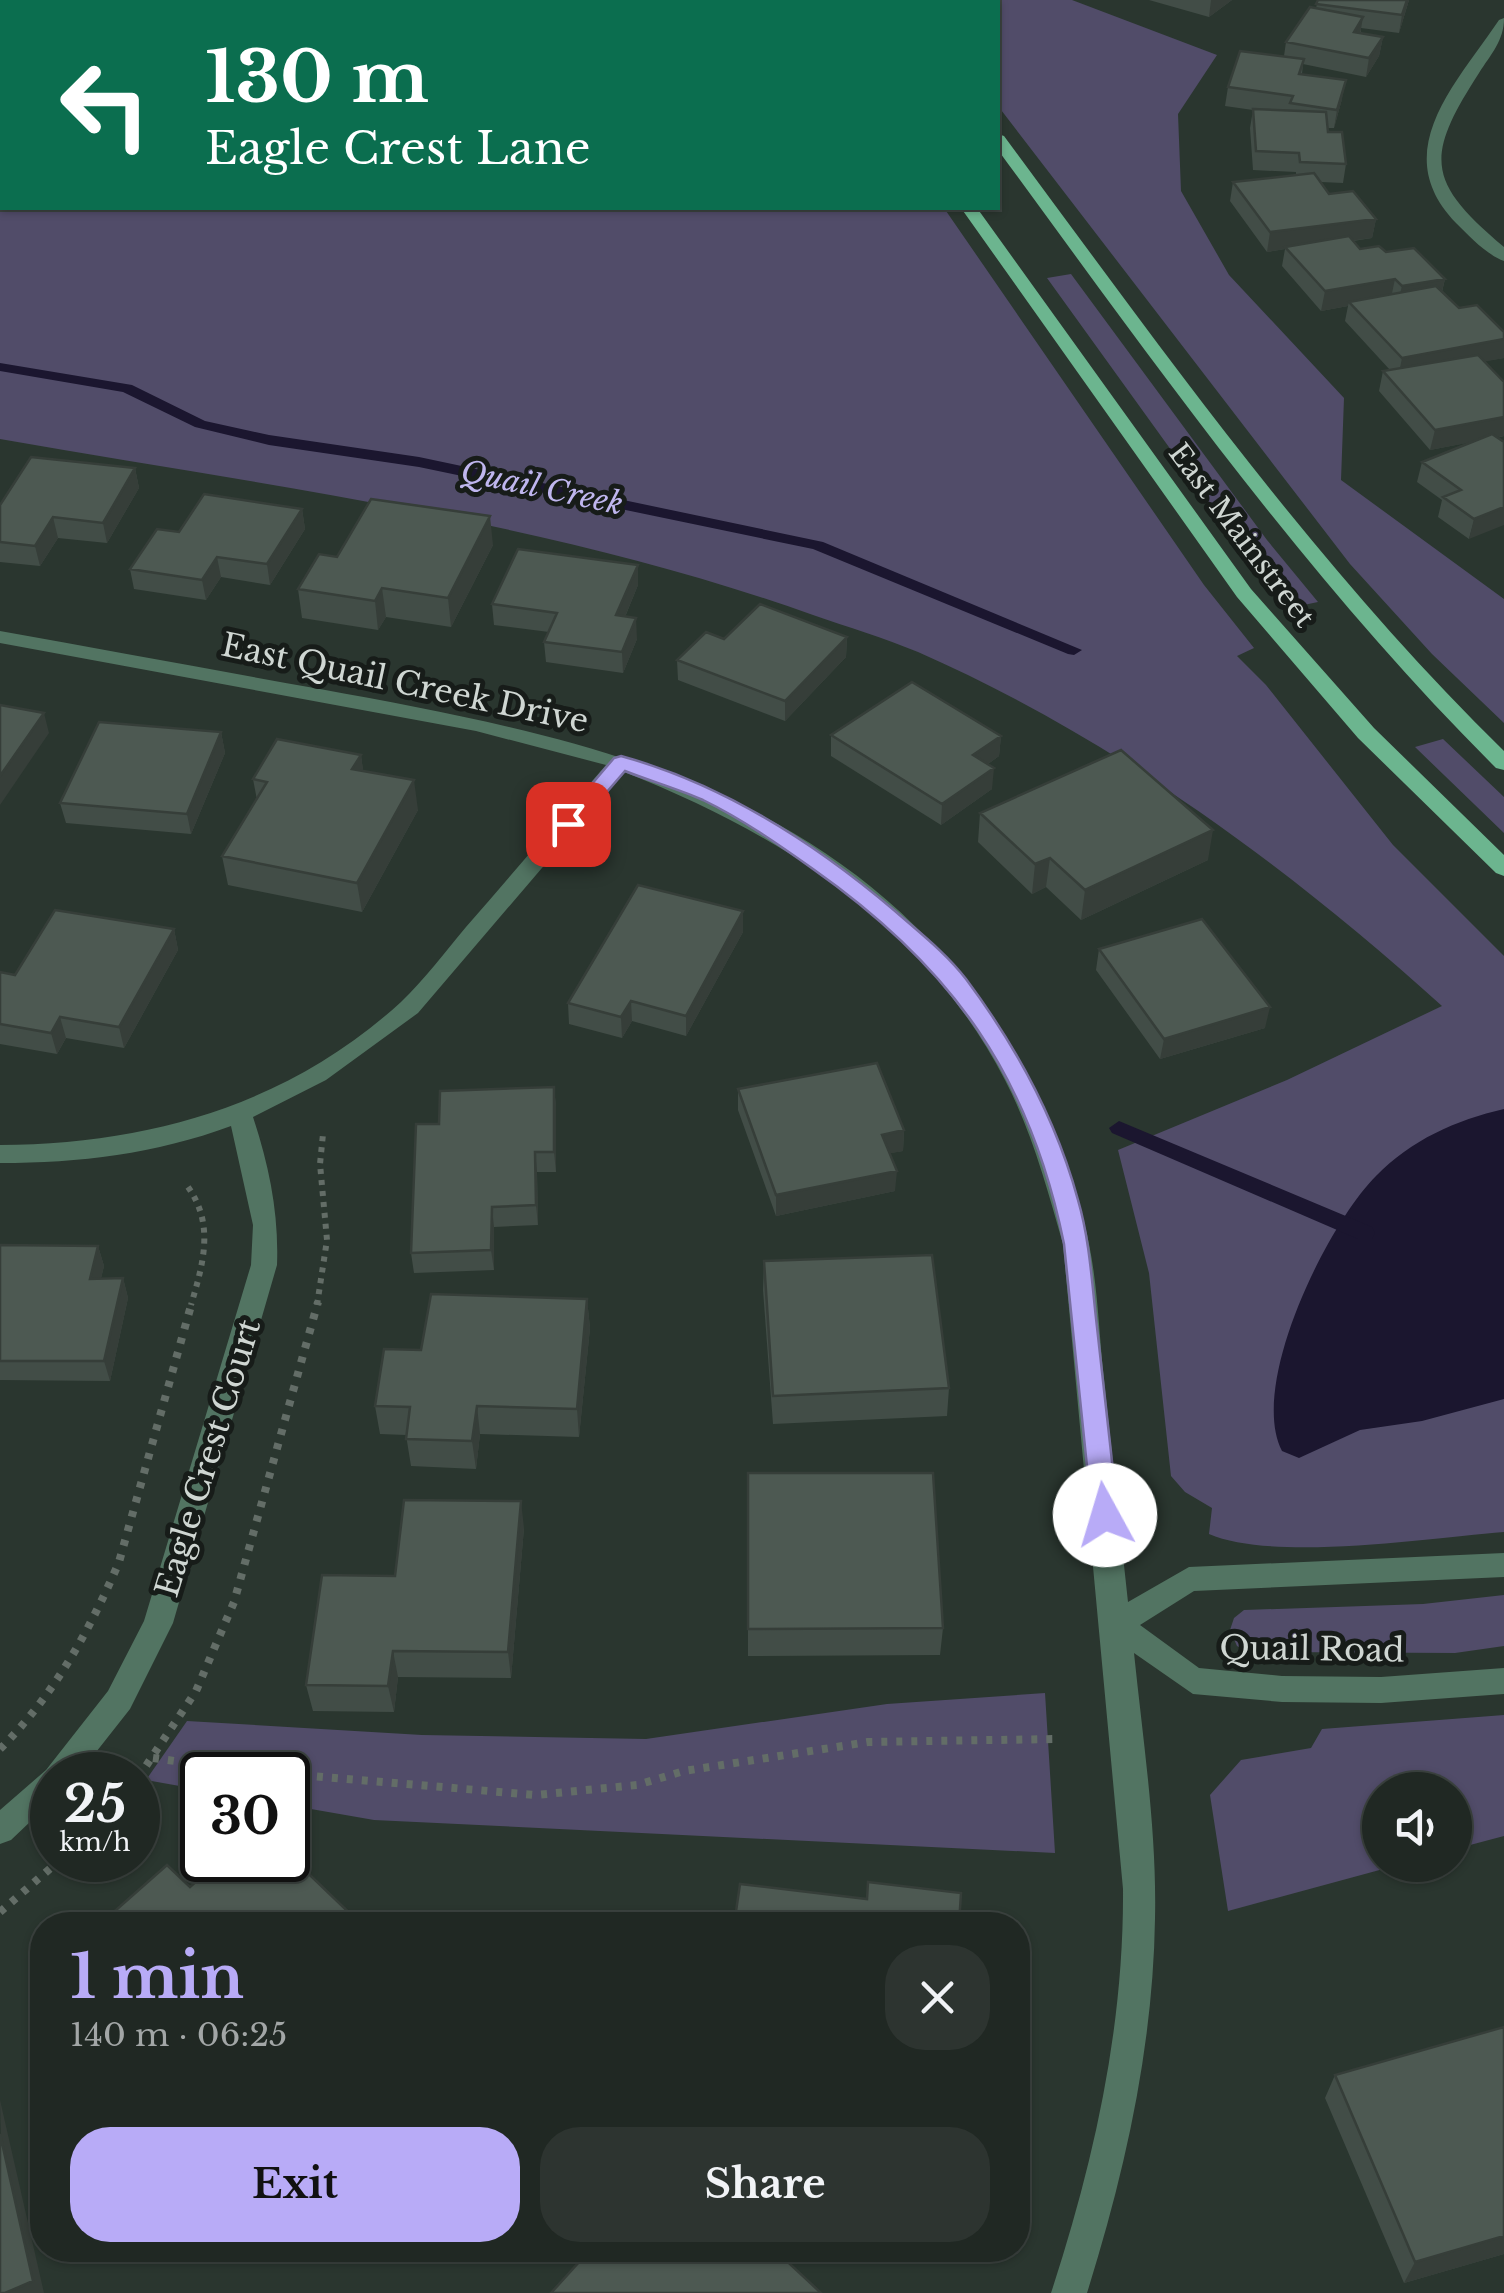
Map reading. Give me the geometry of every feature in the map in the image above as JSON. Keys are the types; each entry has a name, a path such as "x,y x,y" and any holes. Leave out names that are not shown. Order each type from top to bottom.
{"main road":[{"name":"East Mainstreet","path":"1000,142 1328,578 1423,684 1504,763"},
{"name":"East Mainstreet","path":"970,210 1244,593 1375,742 1504,868"}],"street":[{"path":"1504,24 1440,130 1432,160 1442,194 1504,256"},
{"name":"East Quail Creek Drive","path":"0,637 483,726 621,762 734,808 852,886 932,955 957,983 1007,1055 1028,1093 1052,1153 1076,1244 1117,1624 1136,1851 1139,1942 1123,2087 1107,2171 1069,2293"},
{"path":"0,1154 74,1154 143,1145 240,1115 303,1084 410,1007 621,762"},
{"name":"Eagle Crest Court","path":"77,1752 119,1700 158,1623 264,1265 266,1225 262,1195 240,1115"},
{"path":"1117,1624 1189,1579 1347,1575 1504,1565"},
{"name":"Quail Road","path":"1117,1624 1193,1681 1282,1689 1361,1690 1504,1681"},
{"path":"0,1830 30,1802"}],"path":[{"path":"158,1752 192,1702 220,1646 240,1592 322,1277 326,1218 318,1155 322,1134"},
{"path":"0,1749 53,1689 99,1609 119,1562 203,1264 206,1220 201,1204 188,1187"},
{"path":"160,1759 240,1770 536,1795 618,1788 684,1771 868,1742 1057,1739"},
{"path":"0,1912 35,1882"}],"shaded area":[{"path":"1000,0 1072,0 1217,55 1178,114 1181,191 1229,275 1344,398 1341,480 1504,599 1504,723 1432,654 1350,564 1000,109"},
{"path":"0,210 945,210 1204,585 1254,648 1237,656 1266,685 1393,845 1504,956 1504,1532 1353,1546 1237,1542 1209,1534 1212,1508 1185,1492 1171,1476 1149,1273 1118,1150 1287,1080 1442,1006 1259,854 1127,764 990,686 905,647 714,582 513,531 411,510 0,439"},
{"path":"1071,274 1267,540 1318,602 1289,608 1259,572 1047,278"},
{"path":"1443,739 1504,797 1504,833 1415,747"},
{"path":"1504,1109 1504,1399 1422,1421 1360,1430 1299,1458 1282,1451 1274,1422 1275,1387 1284,1348 1316,1267 1356,1199 1390,1163 1419,1142 1469,1119"},
{"path":"1504,1595 1504,1646 1455,1653 1248,1652 1237,1646 1230,1630 1234,1618 1244,1610 1423,1604"},
{"path":"1045,1693 1055,1853 374,1820 310,1809 310,1752 180,1752 180,1786 160,1782 160,1760 187,1721 422,1735 646,1739 887,1704"},
{"path":"1504,1715 1504,1836 1472,1844 1472,1772 1362,1772 1362,1875 1228,1911 1210,1795 1241,1760 1311,1748 1322,1729"}],"building":[{"path":"1318,0 1407,0 1402,15 1316,4"},
{"path":"1310,7 1363,17 1354,32 1383,37 1369,58 1286,42"},
{"path":"1240,51 1304,59 1299,74 1346,80 1337,110 1290,103 1293,96 1228,87"},
{"path":"1253,109 1326,112 1328,132 1342,132 1346,164 1300,162 1299,153 1256,151"},
{"path":"1314,173 1329,194 1353,191 1376,219 1270,232 1233,182"},
{"path":"1349,236 1360,249 1379,246 1386,252 1414,248 1445,279 1402,286 1395,279 1325,291 1285,247"},
{"path":"1436,286 1459,308 1477,305 1504,332 1504,339 1402,358 1349,302"},
{"path":"1478,355 1504,382 1504,417 1435,430 1383,371"},
{"path":"1492,434 1504,442 1504,507 1474,519 1443,497 1461,490 1422,462"},
{"path":"31,457 135,468 103,523 53,517 35,546 0,542 0,505"},
{"path":"204,494 302,509 267,564 217,557 202,580 130,569 157,529 179,532"},
{"path":"371,499 490,516 448,598 382,588 375,601 298,589 319,554 337,557"},
{"path":"518,549 638,565 616,615 636,618 622,652 544,642 557,613 492,604"},
{"path":"760,604 847,637 785,701 677,660 706,632 724,639"},
{"path":"912,682 1001,736 973,755 994,768 942,804 831,735"},
{"path":"0,705 44,713 0,776"},
{"path":"99,722 221,732 187,814 60,803"},
{"path":"277,739 361,755 352,769 414,780 357,883 222,856 267,782 253,779"},
{"path":"1121,750 1213,830 1085,890 1050,858 1035,864 980,813"},
{"path":"638,885 743,911 686,1016 631,1001 621,1017 568,1003"},
{"path":"55,910 174,929 119,1027 60,1017 51,1033 0,1024 0,972 15,975"},
{"path":"1202,919 1270,1007 1164,1039 1099,949"},
{"path":"877,1063 904,1130 882,1135 897,1171 776,1195 738,1089"},
{"path":"554,1087 554,1152 535,1152 536,1205 492,1207 491,1250 411,1253 416,1124 439,1124 440,1091"},
{"path":"0,1245 98,1246 90,1279 123,1278 104,1361 0,1361"},
{"path":"932,1255 949,1388 773,1396 764,1261"},
{"path":"431,1294 587,1299 577,1409 477,1406 472,1441 406,1439 410,1407 375,1406 384,1349 421,1350"},
{"path":"748,1473 933,1473 943,1628 748,1629"},
{"path":"404,1500 521,1501 508,1652 393,1651 388,1686 306,1685 322,1575 395,1576"},
{"path":"167,1865 180,1882 190,1887 196,1882 310,1882 310,1875 348,1912 114,1912 148,1882 160,1882 160,1871"},
{"path":"868,1882 961,1893 960,1912 736,1912 740,1884 867,1899"},
{"path":"1504,2027 1504,2236 1415,2262 1335,2075"},
{"path":"0,2134 33,2281 5,2293 0,2293"},
{"path":"579,2262 788,2262 821,2293 551,2293"}],"waterway":[{"name":"Quail Creek","path":"0,367 127,388 200,424 269,440 419,462 817,545 1074,650"},
{"path":"1119,1128 1365,1233"}],"route":[{"path":"568,824 621,762 710,796 782,837 852,886 906,930 957,983 985,1020 1028,1093 1067,1200 1076,1244 1105,1515"}]}
